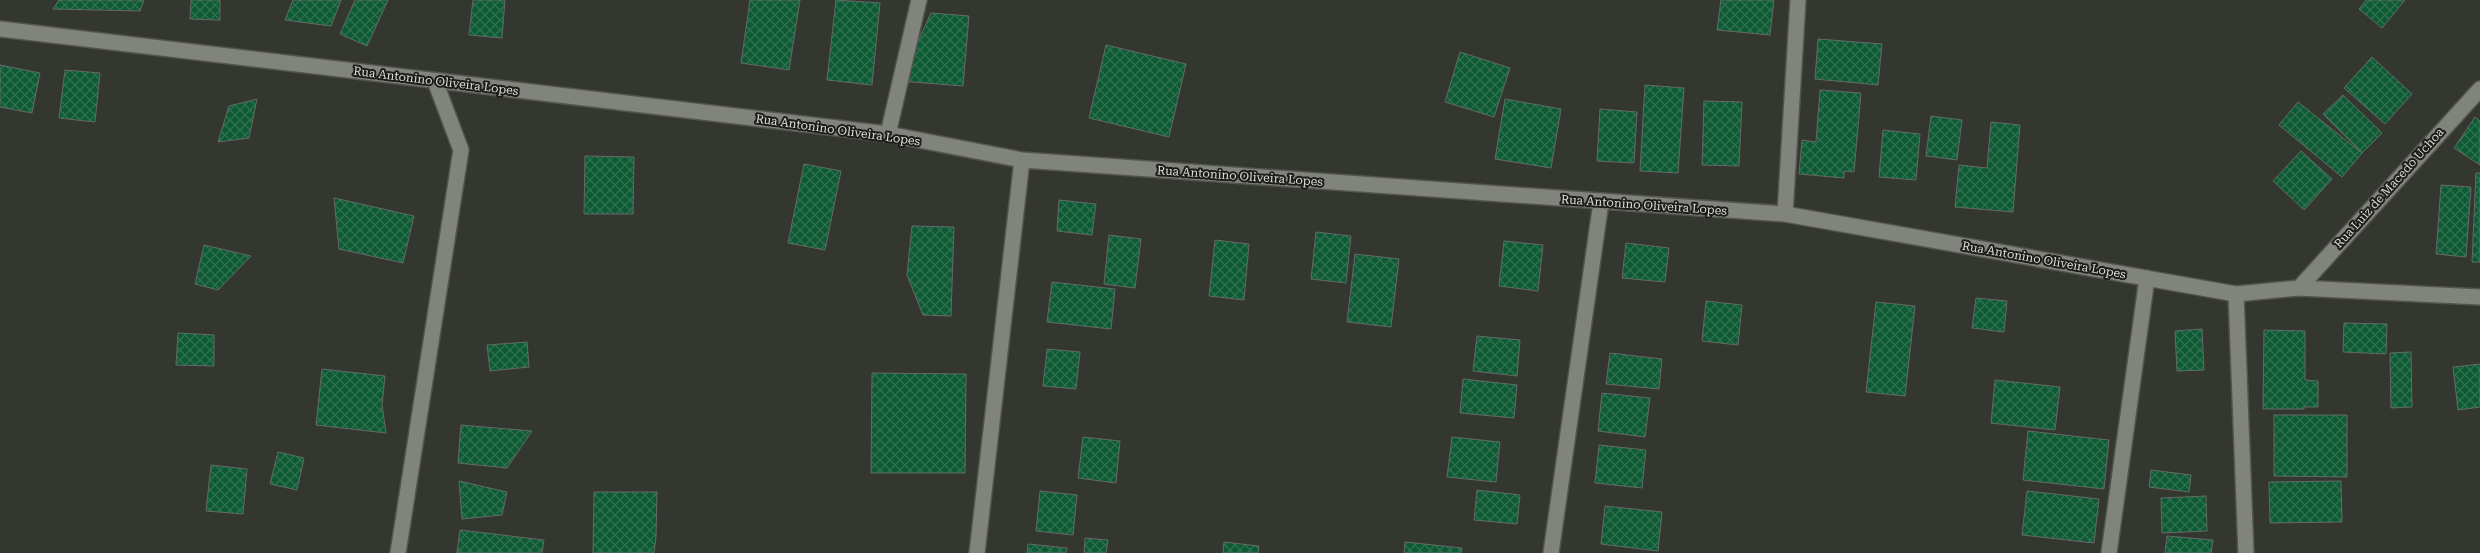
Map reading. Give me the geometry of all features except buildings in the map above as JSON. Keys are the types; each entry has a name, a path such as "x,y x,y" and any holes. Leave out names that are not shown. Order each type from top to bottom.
{"street":[{"path":"888,134 919,0"},
{"path":"1785,214 1798,0"},
{"name":"Rua Antonino Oliveira Lopes","path":"0,29 888,134 1022,160 1785,214 2236,294 2299,288 2480,297"},
{"path":"398,553 461,150 435,80"},
{"name":"Rua Luiz de Macedo Uchoa","path":"2299,288 2480,89"},
{"path":"977,553 1022,160"},
{"path":"1551,553 1601,202"},
{"path":"2109,553 2147,278"},
{"path":"2236,294 2246,553"}]}
